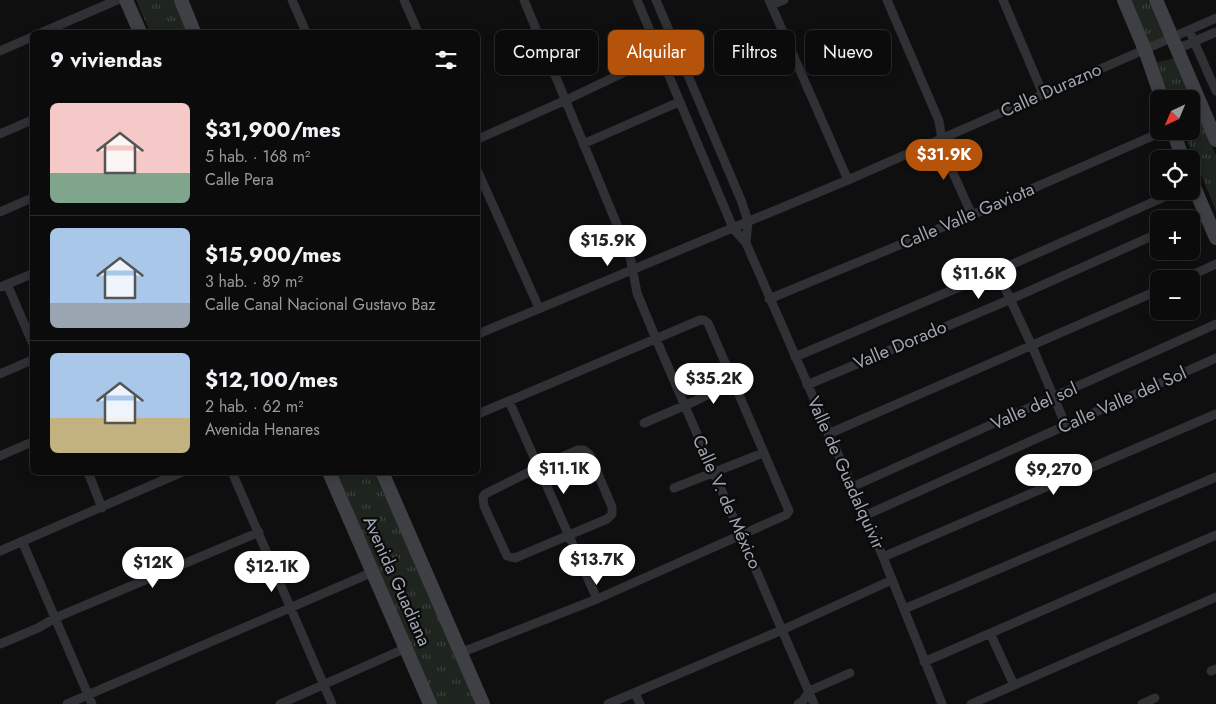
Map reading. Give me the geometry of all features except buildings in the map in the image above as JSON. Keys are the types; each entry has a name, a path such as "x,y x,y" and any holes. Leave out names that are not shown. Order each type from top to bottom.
{"street":[{"path":"48,30 117,0"},
{"path":"126,0 139,30"},
{"path":"180,0 193,30"},
{"path":"292,0 305,30"},
{"path":"404,0 417,30"},
{"name":"Calle V. de México","path":"524,0 630,256 637,293 814,704"},
{"name":"Valle de Guadalquivir","path":"637,0 650,30"},
{"name":"Valle de Guadalquivir","path":"656,0 741,200 748,221 746,243"},
{"path":"784,0 770,3 848,180"},
{"path":"887,0 939,121 944,153 972,215"},
{"path":"1003,0 1043,94"},
{"path":"1124,0 1145,50 1159,90"},
{"path":"1156,0 1216,140"},
{"name":"Calle Durazno","path":"480,333 848,180 1145,50 1175,43 1190,30 1216,18"},
{"path":"1190,30 1216,91"},
{"path":"1175,43 1194,41 1216,32"},
{"path":"0,51 30,38"},
{"path":"480,138 619,75"},
{"name":"Valle de Guadalquivir","path":"669,75 732,228 746,243 883,557 942,704"},
{"path":"583,144 679,102"},
{"path":"0,134 30,121"},
{"name":"Calle Valle Gaviota","path":"769,299 972,215 1150,137"},
{"path":"480,176 539,308"},
{"path":"0,212 30,199"},
{"path":"795,356 997,271 1158,200"},
{"path":"1199,200 1216,238"},
{"path":"1200,215 1205,213"},
{"name":"Valle Dorado","path":"807,385 1009,300 1150,237"},
{"path":"1200,271 1216,264"},
{"path":"997,271 1066,426"},
{"path":"30,275 3,286 30,338"},
{"path":"828,434 1150,294"},
{"path":"460,652 596,599 788,513 708,323 704,320 700,320 480,413"},
{"name":"Valle del sol","path":"852,487 1216,324"},
{"name":"Calle Valle del Sol","path":"864,516 1216,358"},
{"path":"0,374 30,361"},
{"path":"644,423 685,406 732,382"},
{"path":"509,401 596,599"},
{"path":"883,557 1216,414"},
{"path":"0,456 30,443"},
{"path":"578,450 584,450 590,455 612,507 612,514 607,519 568,536 516,558 510,558 505,554 484,506 483,497 488,491 539,466 578,450"},
{"path":"674,488 763,453"},
{"path":"89,475 102,508"},
{"path":"0,550 175,475"},
{"path":"233,475 332,704"},
{"name":"Avenida Guadiana","path":"330,475 430,704"},
{"name":"Avenida Guadiana","path":"383,475 483,704"},
{"path":"904,609 1216,477"},
{"path":"0,644 38,628 54,618 259,532"},
{"path":"924,662 1216,535"},
{"path":"22,541 92,704"},
{"path":"67,704 373,572"},
{"path":"608,704 782,630 892,580"},
{"path":"971,704 1216,597"},
{"path":"990,633 1014,685"},
{"path":"280,704 406,648"},
{"path":"798,704 803,701 809,692 850,673"},
{"path":"635,693 640,704"},
{"path":"1142,704 1155,698"}],"green space":[{"path":"136,0 175,0 188,30 149,30"},
{"path":"1125,0 1148,0 1164,37 1144,45"},
{"path":"1174,58 1188,90 1165,90 1154,63"},
{"path":"1200,118 1216,155 1216,211 1200,172 1200,150 1191,150 1187,140 1200,140"},
{"path":"338,475 375,475 480,704 437,704"}]}
